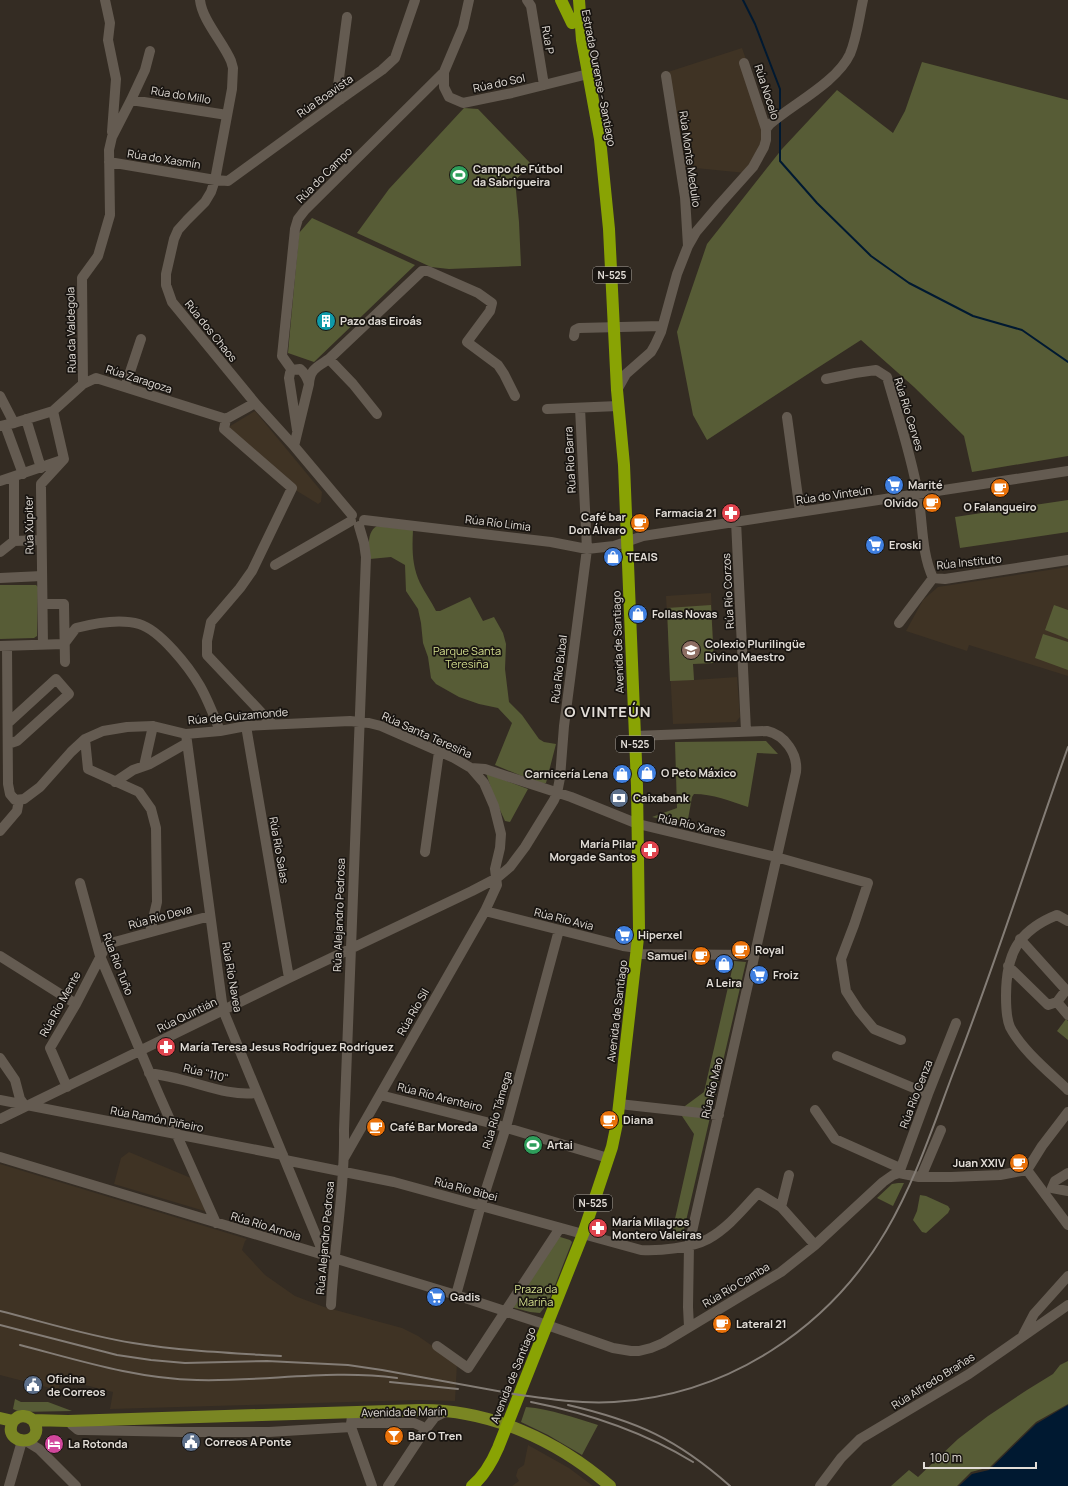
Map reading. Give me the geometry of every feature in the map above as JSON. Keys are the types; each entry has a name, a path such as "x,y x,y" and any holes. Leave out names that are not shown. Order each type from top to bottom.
{"highway":[{"path":"561,0 577,25"},
{"name":"Estrada Ourense - Santiago","path":"572,0 600,139 609,229 617,390"},
{"path":"575,0 577,25"},
{"name":"Estrada Ourense - Santiago","path":"579,0 577,25 584,75 602,161"},
{"name":"Avenida de Santiago","path":"472,1486 478,1481 489,1466 525,1382 583,1234 616,1130 640,915 628,541 624,465 617,390"}],"main road":[{"name":"Avenida de Marín","path":"34,1424 69,1421 99,1425 180,1418 351,1421 430,1410 447,1411 486,1418 536,1438 581,1464 610,1486"},
{"path":"0,1418 8,1425 14,1438 24,1441 33,1436 34,1424 28,1417 18,1417 8,1425"}],"street":[{"name":"Rúa dos Chaos","path":"200,0 202,10 206,18 228,52 233,68 232,89 215,180 211,192 205,202 178,230 174,239 166,285 175,306 255,403 294,446 356,520"},
{"name":"Rúa Boavista","path":"215,180 228,181 382,70 395,58 415,0"},
{"name":"Rúa do Sol","path":"469,0 463,27 444,72 444,87 449,97 463,103 584,75"},
{"name":"Rúa P","path":"527,0 531,6 544,85"},
{"path":"617,390 626,374 651,352 658,338 677,274 688,246 696,232 718,204 753,167 764,147 766,140 766,129 783,113 819,89 843,64 849,55 863,0"},
{"path":"109,2 110,23 108,40 116,79 112,137"},
{"path":"341,99 337,93 347,17"},
{"name":"Rúa da Valdegola","path":"83,384 82,278 98,256 110,215 108,162 112,137 145,70 150,51"},
{"name":"Rúa Nocelo","path":"744,63 766,129"},
{"name":"Rúa do Campo","path":"309,384 307,378 282,356 295,229 298,219 305,210 444,72"},
{"name":"Rúa Monte Medulio","path":"666,76 685,197 688,246"},
{"name":"Rúa do Millo","path":"131,100 227,115"},
{"name":"Rúa do Xasmín","path":"108,162 215,180"},
{"path":"294,446 312,370 328,359 422,271 428,271 478,293 492,303 490,311 467,342 498,365 515,396"},
{"path":"574,336 575,330 580,328 662,326"},
{"path":"126,387 141,339"},
{"path":"328,359 353,384 376,414"},
{"path":"297,434 289,378 290,373 296,369 317,367"},
{"name":"Rúa Río Cerves","path":"826,379 855,372 876,370 887,377 914,474 918,495"},
{"name":"Rúa Zaragoza","path":"7,424 53,411 83,384 96,378 226,419"},
{"path":"0,396 18,475 14,541"},
{"path":"255,403 226,419 224,429 292,488 252,571 240,588 210,622 207,640 207,655 272,724"},
{"path":"547,409 618,406"},
{"name":"Rúa Río Barra","path":"580,408 587,549"},
{"path":"0,481 64,459 53,411"},
{"path":"787,416 800,512"},
{"path":"26,419 40,468"},
{"name":"Rúa Xúpiter","path":"43,645 41,484 64,459"},
{"name":"Rúa do Vinteún","path":"628,541 639,536 918,495 1068,471"},
{"name":"Rúa Instituto","path":"918,495 927,565 933,578 945,578 1068,560"},
{"path":"275,565 356,520"},
{"name":"Rúa Río Limia","path":"356,520 551,542 587,549 610,547 628,541"},
{"name":"Rúa Alejandro Pedrosa","path":"331,1305 329,1257 344,1158 350,949 366,557 364,543 356,520"},
{"name":"Rúa Río Corzos","path":"736,521 746,731"},
{"path":"0,552 14,541 41,540"},
{"name":"Rúa Río Búbal","path":"557,793 564,726 587,549"},
{"path":"0,578 42,576"},
{"path":"898,623 933,578"},
{"path":"43,604 64,604 65,662"},
{"path":"64,644 76,628 97,623 125,622 139,624 150,629 175,651 200,686 220,731"},
{"path":"0,831 17,811 19,800 15,800 10,794 8,784 8,723 4,688 4,646 64,644"},
{"path":"8,723 56,679 69,694 17,741 8,744"},
{"name":"Rúa de Guizamonde","path":"19,800 24,799 40,787 71,752 85,739 103,731 127,727 153,726 187,739 246,726 350,721 359,722"},
{"name":"Rúa Santa Teresiña","path":"359,722 381,726 454,758 471,768 484,783 494,806 501,834 496,873"},
{"path":"144,766 153,726"},
{"name":"Rúa Río Salas","path":"246,726 289,978"},
{"name":"Rúa Río Mao","path":"635,736 761,730 773,732 785,741 795,756 797,762 796,772 689,1245 689,1327"},
{"path":"85,739 88,769 139,792 150,809 156,828 157,902 150,932"},
{"path":"115,782 187,739"},
{"name":"Rúa Río Navea","path":"187,739 223,1010 256,1093 329,1257"},
{"path":"426,852 439,752"},
{"name":"Rúa Río Xares","path":"471,768 485,769 557,793 638,824 776,857 868,883 841,959 846,991 859,1011 874,1029 901,1040"},
{"path":"496,873 510,867 516,860 557,793"},
{"path":"0,798 10,794"},
{"name":"Rúa Quintián","path":"0,1119 289,978 472,891 496,873"},
{"name":"Rúa Río Sil","path":"344,1158 485,911 497,885 496,873"},
{"name":"Rúa Río Tuño","path":"80,883 100,956 149,1073 216,1223"},
{"name":"Rúa Río Avia","path":"485,911 623,946 637,951 754,955"},
{"path":"1068,921 1057,915 1042,921 1020,939 1010,956 1006,979 1006,1007 1010,1026 1024,1046 1039,1063 1068,1090"},
{"name":"Rúa Río Deva","path":"100,956 107,944 210,916"},
{"name":"Rúa Río Támega","path":"456,1295 481,1205 506,1127 559,930"},
{"path":"1008,966 1048,1006 1057,1002 1066,990 1020,939"},
{"path":"0,956 76,1004"},
{"name":"Rúa Río Mente","path":"67,1087 50,1048 76,1004 100,956"},
{"path":"1057,1002 1068,1015"},
{"name":"Rúa Río Cenza","path":"899,1171 956,1023"},
{"path":"837,1056 928,1094"},
{"path":"0,1058 15,1080 20,1099 25,1106"},
{"name":"Rúa \"110\"","path":"149,1073 181,1079 218,1090 245,1094 256,1093"},
{"name":"Rúa Río Arenteiro","path":"380,1095 506,1127 608,1158"},
{"name":"Rúa Ramón Piñeiro","path":"0,1100 176,1134 343,1170"},
{"path":"619,1104 719,1115"},
{"path":"815,1110 836,1139 899,1171 917,1176 1000,1175 1027,1170 1042,1146 1068,1112"},
{"path":"917,1176 941,1130"},
{"path":"344,1135 355,1138"},
{"name":"Rúa Río Arnoia","path":"0,1157 456,1295 547,1325"},
{"name":"Rúa Río Bibei","path":"343,1170 481,1205 642,1250 657,1250 689,1245 708,1239 734,1220 758,1193 781,1207"},
{"path":"1027,1170 1068,1225"},
{"name":"Rúa Río Camba","path":"547,1325 604,1345 631,1351 651,1348 663,1343 781,1272 815,1245 883,1182 899,1171"},
{"path":"1052,1188 1055,1181 1068,1173"},
{"path":"789,1175 781,1207 815,1245"},
{"path":"1042,1191 1052,1188 1068,1191"},
{"path":"437,1346 468,1368 507,1311 560,1228"},
{"path":"1022,1337 1034,1314 1068,1276"},
{"name":"Rúa Alfredo Brañas","path":"820,1486 841,1458 860,1439 969,1374 1068,1305"},
{"path":"388,1486 435,1417 447,1411"},
{"path":"180,1418 182,1432"},
{"path":"351,1421 372,1486"},
{"name":"Avenida de Marín","path":"99,1425 182,1432 269,1432 351,1421 414,1423 421,1426 425,1430"},
{"path":"10,1486 24,1441 39,1449 76,1486"}],"shaded area":[{"path":"742,48 766,117 763,142 746,173 685,167 668,72"},
{"path":"255,411 322,492 321,502 318,504 297,491 229,431 227,428"},
{"path":"1068,567 1068,676 969,645 967,651 906,631 923,600 938,587"},
{"name":"Colexio Plurilingüe Divino Maestro","path":"711,593 714,663 693,664 694,680 737,677 740,717 736,722 673,724 666,596"},
{"path":"129,1152 198,1181 208,1212 114,1184 121,1158"},
{"path":"0,1164 247,1239 242,1250 265,1275 295,1296 324,1307 402,1328 418,1336 457,1363 455,1401 418,1400 110,1409 113,1392 61,1379 58,1390 0,1375"},
{"path":"528,1445 569,1468 593,1486 512,1486 519,1481 516,1476 518,1469 524,1465"}],"green space":[{"path":"922,62 1068,100 1068,456 972,472 964,436 914,387 861,340 707,440 693,415 677,332 707,244 782,149 837,90 893,133 905,111"},
{"path":"464,108 478,109 532,165 515,180 521,266 449,269 431,267 357,233 389,189"},
{"path":"312,218 415,265 314,362 288,353 299,233"},
{"path":"1068,500 1068,532 960,548 955,517"},
{"name":"Parque Santa Teresiña","path":"377,526 413,530 415,570 420,583 436,611 440,611 470,597 483,621 494,617 503,633 506,644 505,669 509,702 522,715 539,739 544,742 556,744 546,783 541,784 495,765 512,723 498,708 479,704 459,697 436,684 431,678 428,657 423,643 418,609 406,591 405,565 391,557 370,559 370,536 371,532"},
{"path":"0,585 36,585 38,587 37,636 34,638 0,639"},
{"path":"711,605 714,663 693,664 694,680 670,681 667,608"},
{"path":"1054,605 1068,610 1068,639 1045,630"},
{"path":"1043,634 1068,642 1068,670 1035,658"},
{"path":"766,741 778,754 757,753 748,807 728,800 701,794 694,794 692,797 687,825 652,817 677,808 675,742"},
{"path":"486,773 528,789 510,822 505,821 494,797"},
{"path":"734,961 746,962 683,1234 678,1240 670,1241 694,1134 682,1116 685,1106 704,1092"},
{"path":"1066,1019 1068,1021 1068,1040 1057,1031"},
{"path":"904,1183 893,1206 877,1198 892,1184"},
{"path":"920,1195 926,1196 948,1206 950,1209 948,1213 926,1233 922,1232 913,1220 917,1211"},
{"name":"Praza da Mariña","path":"557,1236 572,1242 548,1303 540,1313 511,1307"},
{"path":"1068,1361 1068,1404 1036,1422 990,1467 971,1472 957,1486 891,1486 909,1470 918,1477 958,1439 988,1416 1053,1374 1060,1365"},
{"path":"15,1399 21,1402 48,1402 72,1411 20,1412 13,1409"},
{"path":"526,1407 554,1412 598,1425 582,1455 548,1435 521,1422"}],"water":[{"path":"1068,1405 1068,1486 959,1486 972,1474 989,1470 1036,1424"}],"waterway":[{"path":"743,0 755,24 780,89 780,111"},
{"path":"780,122 780,161 817,203 871,256 909,283 973,316 1022,330 1068,362"}],"railway":[{"path":"514,1394 577,1402 614,1402 656,1397 697,1386 736,1370 772,1350 805,1326 836,1298 863,1266 886,1231 897,1212 915,1172 985,988 1068,747"},
{"path":"0,1311 83,1333 151,1346 226,1353 281,1356"},
{"path":"0,1325 117,1355 151,1360 185,1363 267,1361 348,1365 519,1395"},
{"path":"20,1345 108,1368 175,1379 222,1380 322,1375 397,1378"},
{"path":"390,1382 458,1389"},
{"path":"531,1402 573,1412 615,1425 674,1451 693,1462"},
{"path":"568,1405 615,1418 636,1425 655,1434 692,1456 730,1486"}],"place":[{"name":"Campo de Fútbol da Sabrigueira","path":"459,175"},
{"name":"Pazo das Eiroás","path":"326,321"},
{"name":"Marité","path":"894,485"},
{"name":"O Falangueiro","path":"1000,488"},
{"name":"Olvido","path":"932,503"},
{"name":"Farmacia 21","path":"731,513"},
{"name":"Café bar Don Álvaro","path":"640,523"},
{"name":"Eroski","path":"875,545"},
{"name":"TEAIS","path":"613,557"},
{"name":"Follas Novas","path":"638,614"},
{"name":"Colexio Plurilingüe Divino Maestro","path":"691,650"},
{"name":"O Peto Máxico","path":"647,773"},
{"name":"Carnicería Lena","path":"622,774"},
{"name":"Caixabank","path":"619,798"},
{"name":"María Pilar Morgade Santos","path":"650,850"},
{"name":"Hiperxel","path":"624,935"},
{"name":"Royal","path":"741,950"},
{"name":"Samuel","path":"701,956"},
{"name":"A Leira","path":"724,964"},
{"name":"Froiz","path":"759,975"},
{"name":"María Teresa Jesus Rodríguez Rodríguez","path":"166,1047"},
{"name":"Diana","path":"609,1120"},
{"name":"Café Bar Moreda","path":"376,1127"},
{"name":"Artai","path":"533,1145"},
{"name":"Juan XXIV","path":"1019,1163"},
{"name":"María Milagros Montero Valeiras","path":"598,1228"},
{"name":"Gadis","path":"436,1297"},
{"name":"Lateral 21","path":"722,1324"},
{"name":"Oficina de Correos","path":"33,1385"},
{"name":"Bar O Tren","path":"394,1436"},
{"name":"Correos A Ponte","path":"191,1442"},
{"name":"La Rotonda","path":"54,1444"}],"district":[{"name":"O VINTEÚN","path":"608,712"}]}
